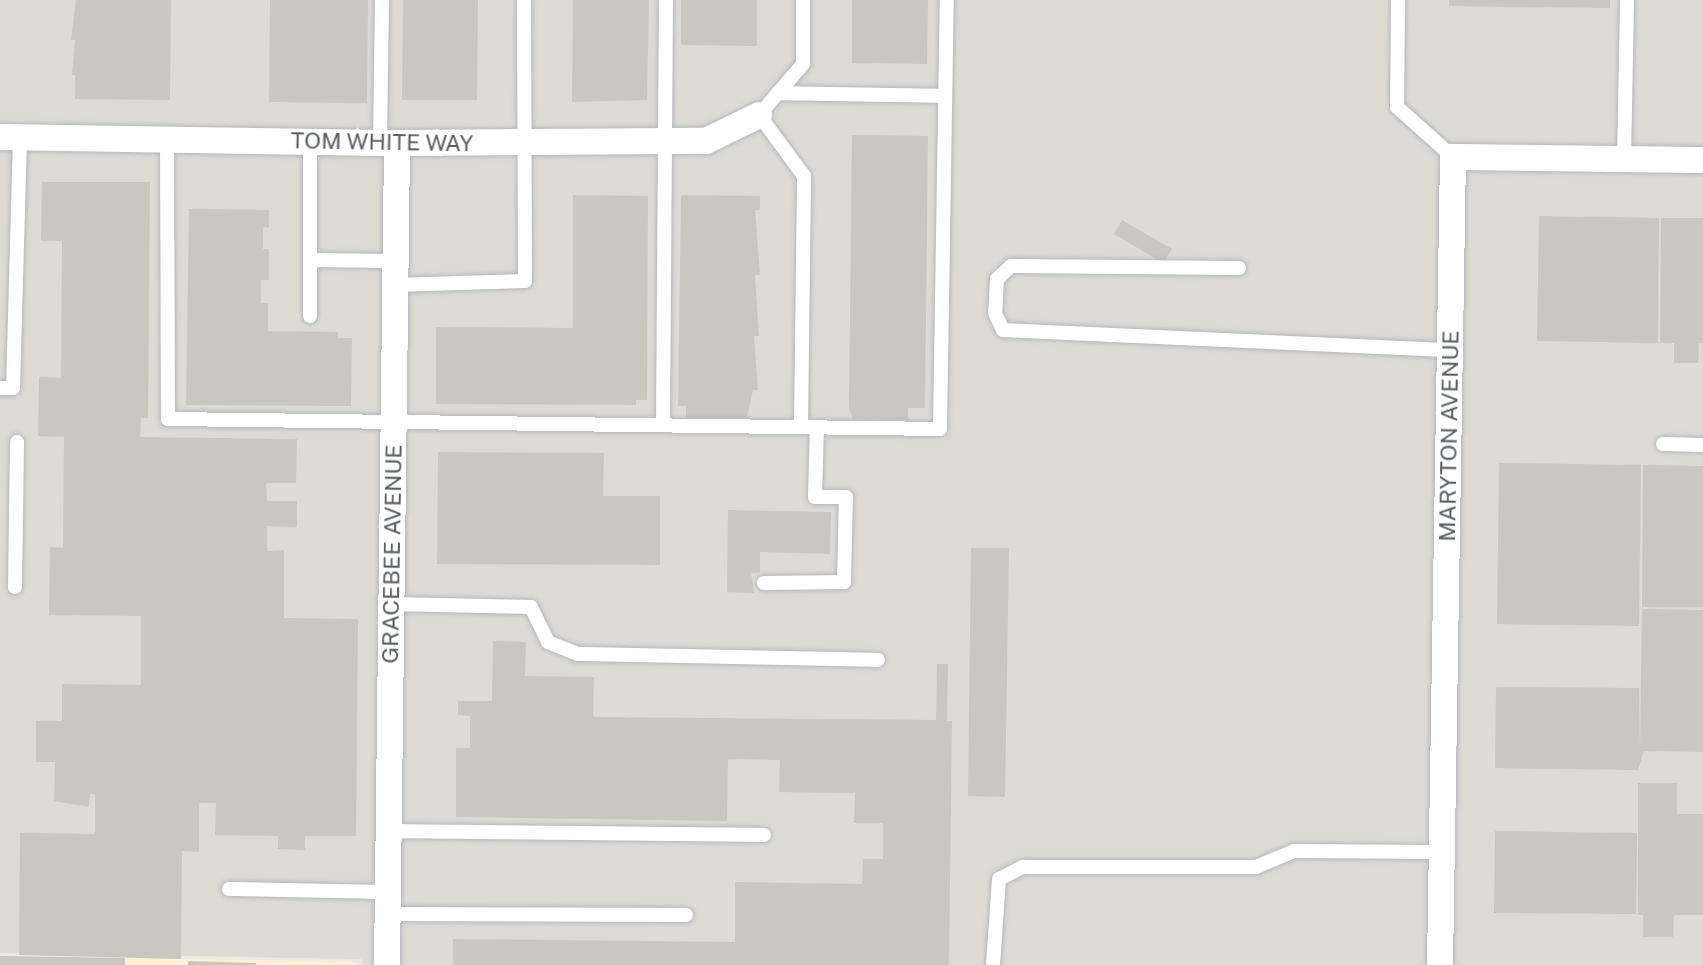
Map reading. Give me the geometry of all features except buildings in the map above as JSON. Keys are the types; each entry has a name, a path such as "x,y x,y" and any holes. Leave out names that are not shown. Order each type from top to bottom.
{"street":[{"name":"TOM WHITE WAY","path":"10,137 389,143 706,141 759,115"},
{"name":"GRACEBEE AVENUE","path":"387,965 396,273 389,143"},
{"path":"1453,157 1703,160"},
{"name":"MARYTON AVENUE","path":"1440,965 1453,157"}],"lane":[{"path":"382,0 389,143"},
{"path":"310,260 396,273 525,281 522,142 524,0"},
{"path":"663,425 666,0"},
{"path":"801,427 803,176 759,115 803,65 803,0"},
{"path":"167,138 168,419 940,429 947,0"},
{"path":"1398,0 1397,107 1453,157"},
{"path":"1624,159 1627,0"},
{"path":"778,93 945,96"},
{"path":"0,388 13,388 10,137"},
{"path":"310,141 310,316"},
{"path":"1239,268 1011,266 997,279 995,313 1003,330 1450,350"},
{"path":"764,583 844,582 846,497 815,497 817,427"},
{"path":"15,587 17,442"},
{"path":"1664,444 1703,444"},
{"path":"0,532 16,532"},
{"path":"392,604 531,607 548,642 578,654 878,660"},
{"path":"389,831 764,835"},
{"path":"993,965 999,879 1023,867 1256,867 1294,851 1442,852"},
{"path":"229,889 388,903 686,915"}],"shaded area":[{"path":"0,0 1703,0 1703,965 362,965 361,959 0,953"},
{"path":"0,956 356,962 356,965 0,965"}]}
